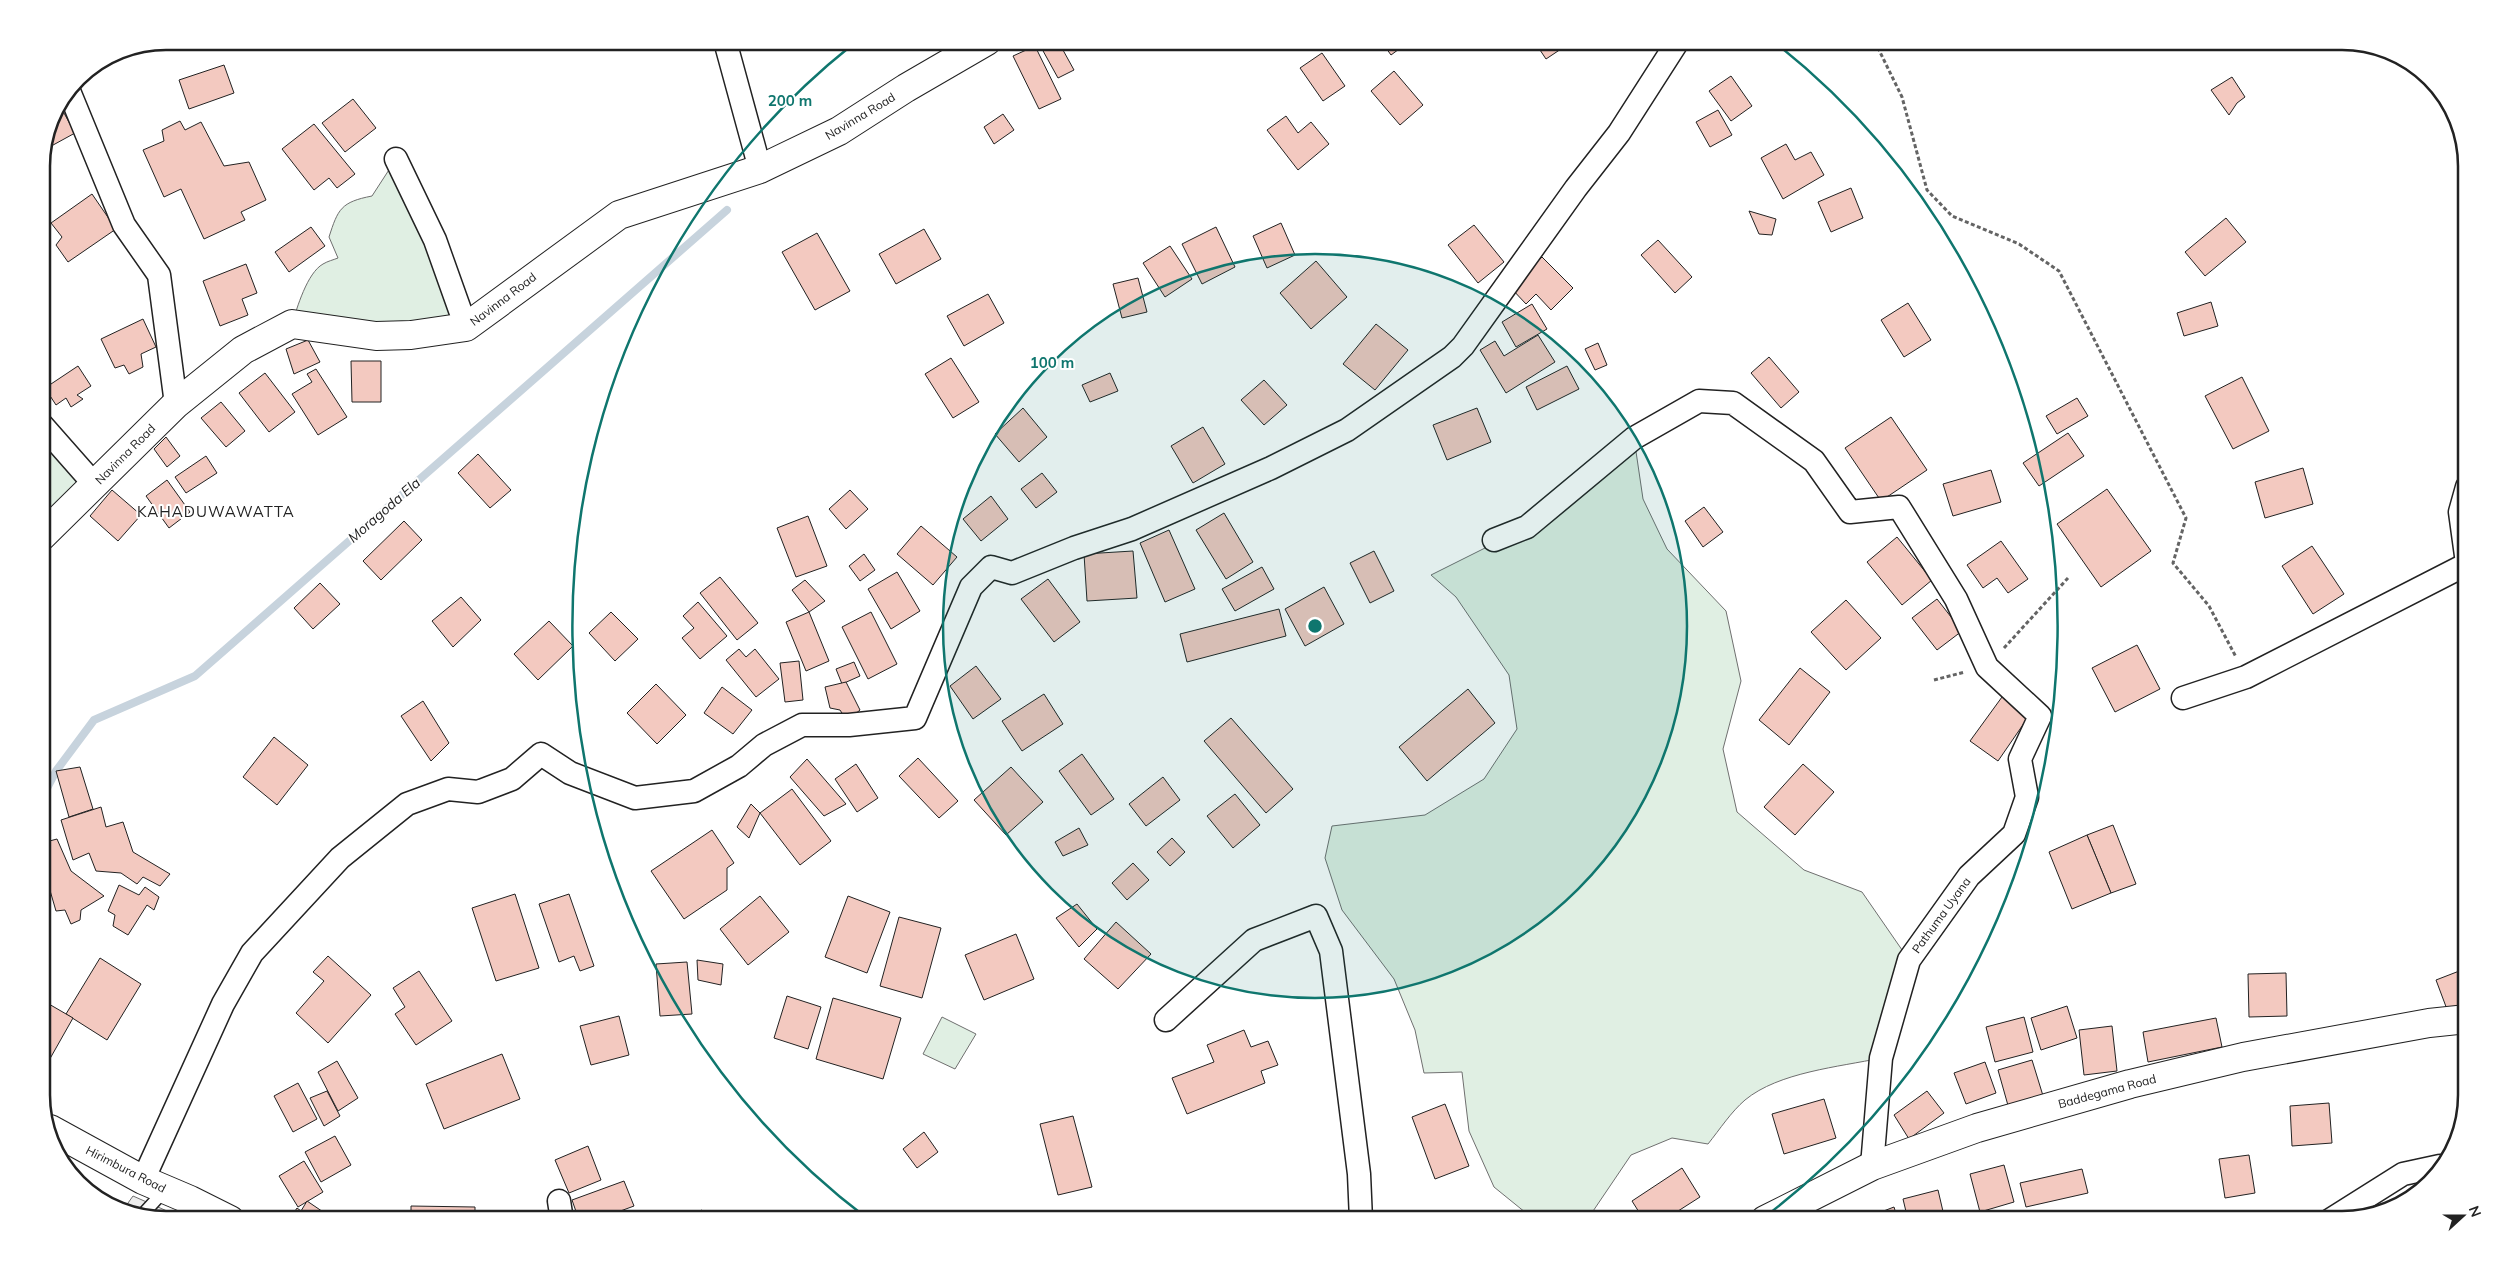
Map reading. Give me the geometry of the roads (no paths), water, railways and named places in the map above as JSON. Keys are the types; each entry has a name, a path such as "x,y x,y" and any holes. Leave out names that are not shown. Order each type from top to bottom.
{"street":[{"path":"727,50 760,168"},
{"name":"Navinna Road","path":"50,528 176,404 242,350 292,324 376,336 411,335 466,327 619,215 760,168 839,131 906,88 971,50"},
{"path":"154,1185 223,1004 252,954 340,858 407,804 448,788 478,792 512,779 541,754 570,774 635,798 694,791 739,766 764,745 802,725 849,725 915,718 971,587 991,567 1012,573 1074,548 1132,529 1271,468 1348,430 1452,356 1463,346 1576,188 1619,133 1672,50"},
{"path":"72,99 124,225 159,275 176,404"},
{"path":"396,159 435,240 466,327"},
{"name":"Pathuma Uyana","path":"1494,540 1527,527 1642,434 1699,401 1733,403 1814,461 1850,512 1899,507 1956,599 1987,667 2040,716 2020,759 2027,797 2014,834 1969,876 1909,960 1881,1058 1872,1166"},
{"path":"50,434 94,484"},
{"path":"2183,698 2246,677 2458,568"},
{"path":"1166,1020 1254,940 1316,916 1331,951 1359,1174 1361,1211"},
{"name":"Baddegama Road","path":"1783,1211 1872,1166 1977,1128 2130,1084 2244,1057 2430,1023 2458,1020"},
{"name":"Hirimbura Road","path":"56,1132 154,1185 210,1211"},
{"path":"2345,1211 2404,1174 2431,1168"}],"lane":[{"path":"145,1209 154,1185"}],"waterway":[{"name":"Moragoda Ela","path":"50,783 56,771 94,720 195,676 727,210"}],"district":[{"name":"KAHADUWAWATTA","path":"216,511"}]}
